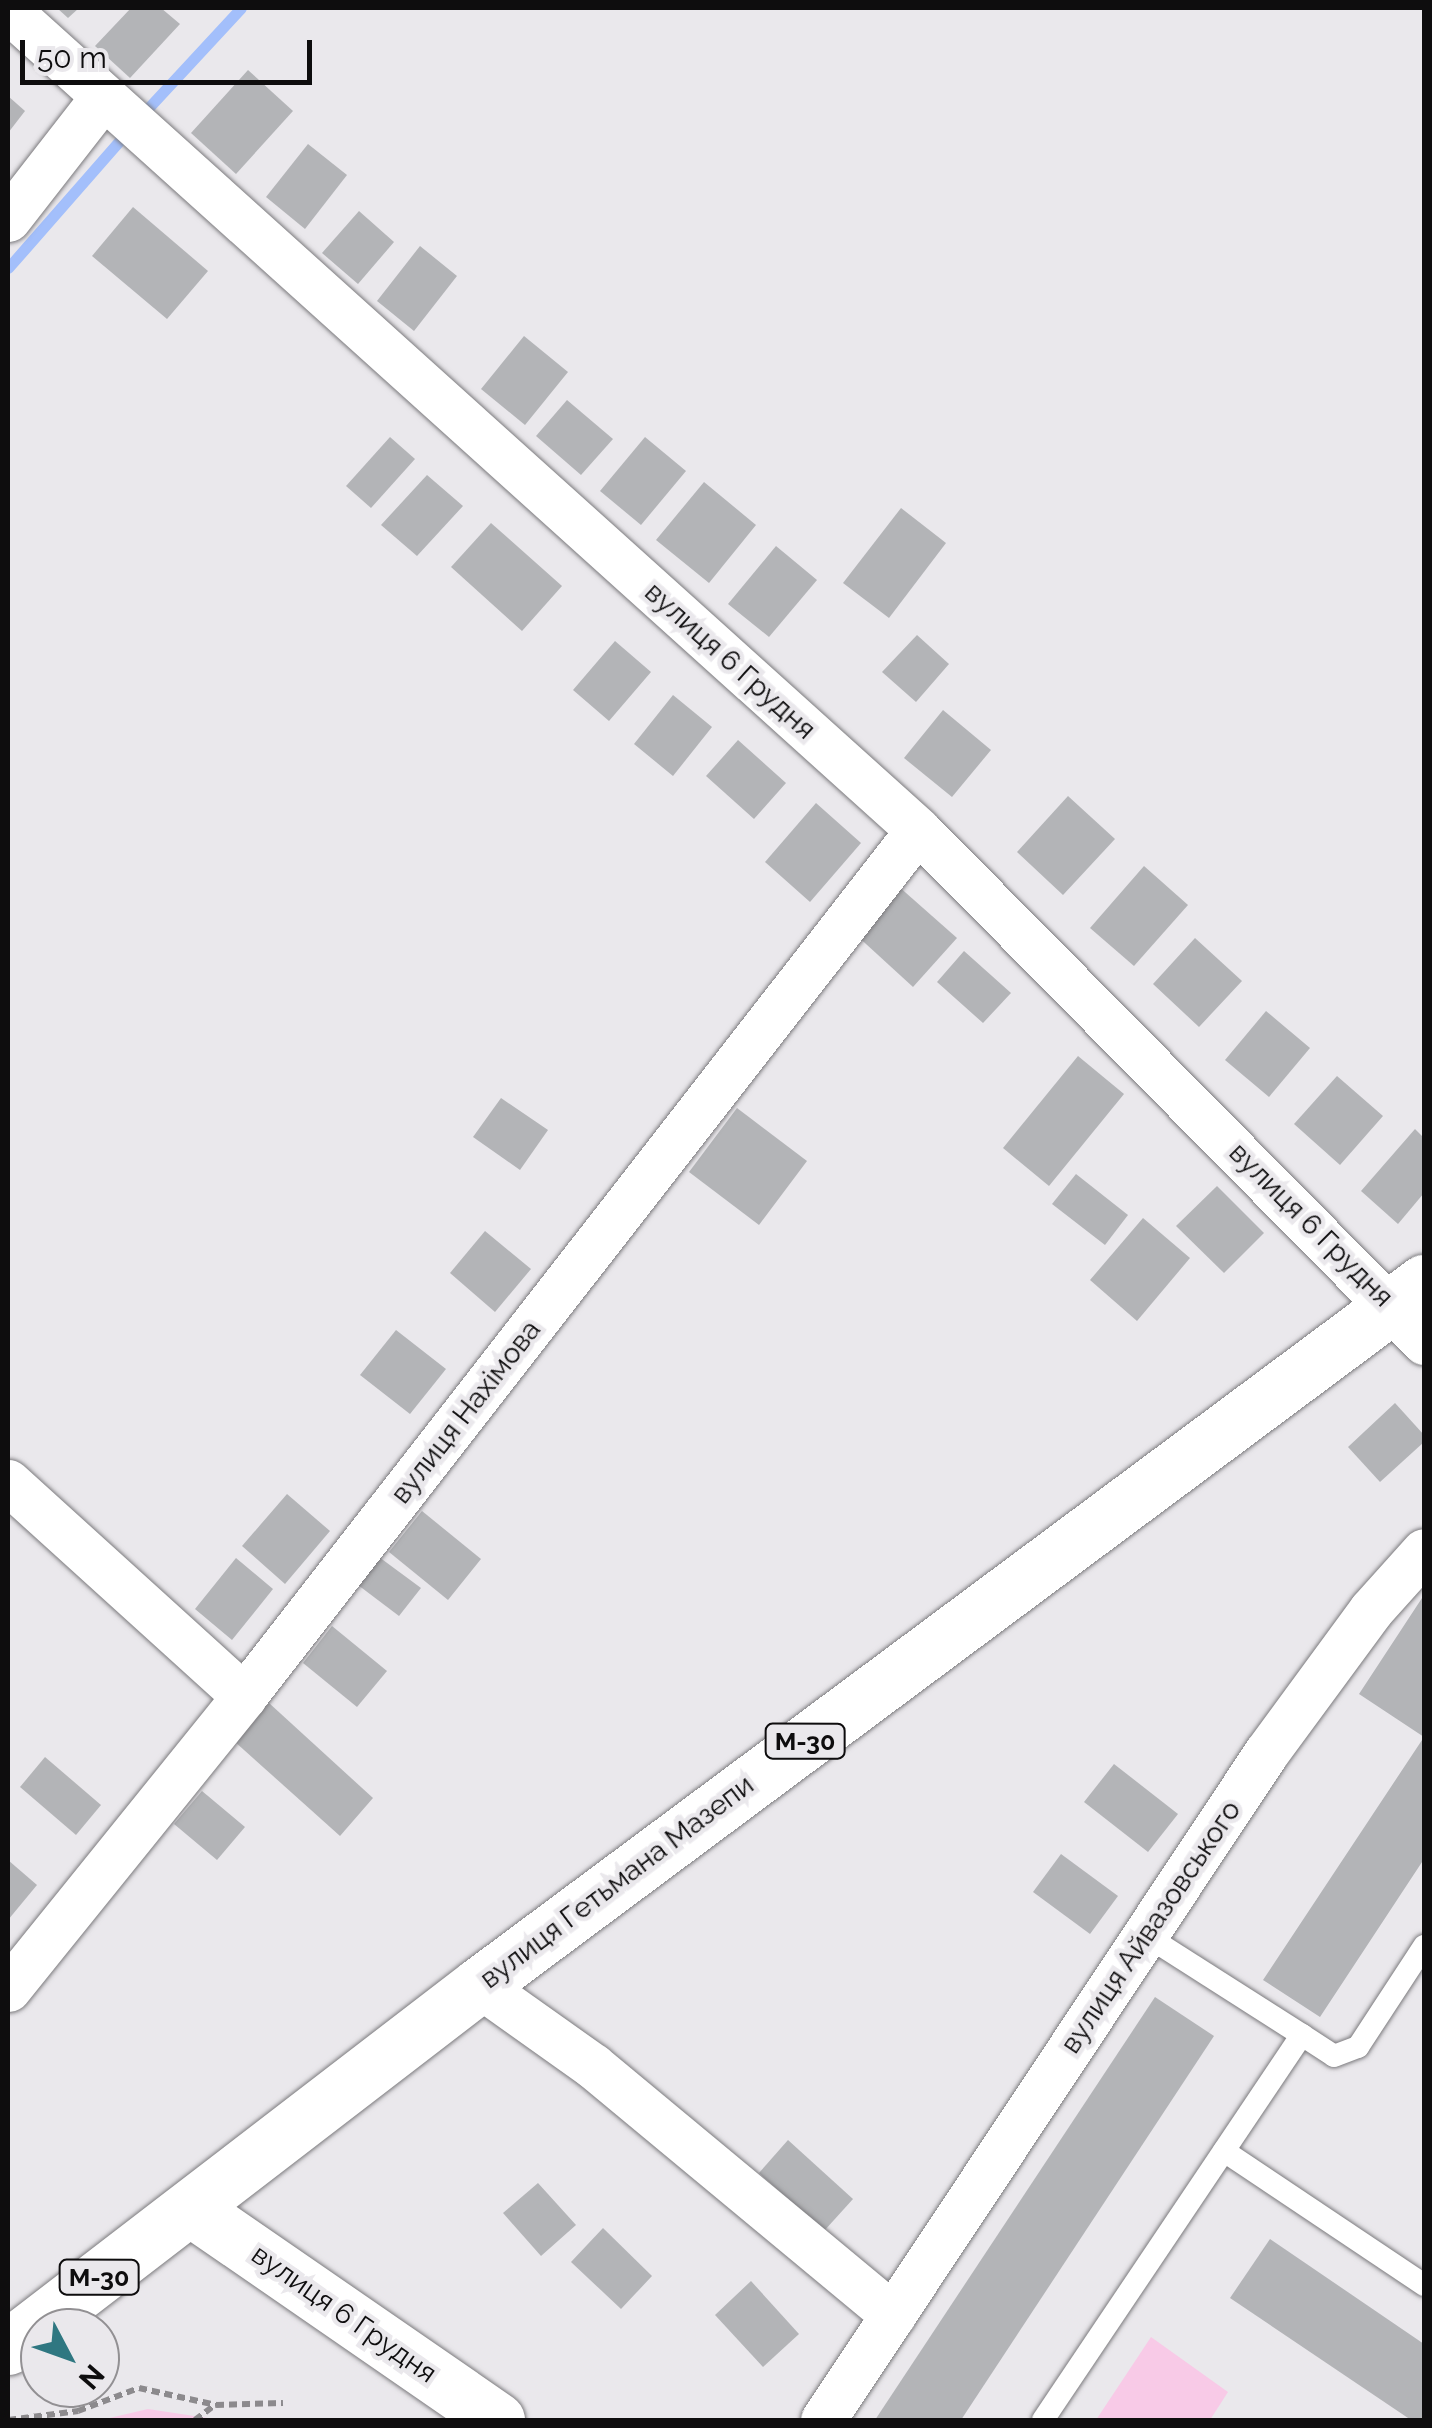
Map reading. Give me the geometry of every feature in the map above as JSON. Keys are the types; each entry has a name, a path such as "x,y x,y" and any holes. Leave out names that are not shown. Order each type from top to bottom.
{"main road":[{"name":"вулиця Гетьмана Мазепи","path":"8,2348 479,1985 1414,1310"},
{"name":"вулиця 6 Грудня","path":"190,2208 498,2420"}],"street":[{"name":"вулиця 6 Грудня","path":"8,10 918,830 1414,1310"},
{"path":"8,218 102,98"},
{"name":"вулиця Нахімова","path":"8,1990 244,1696 918,830"},
{"path":"8,1482 244,1696"},
{"name":"вулиця Айвазовського","path":"823,2420 1266,1754 1371,1610 1424,1552"},
{"path":"479,1985 593,2066 894,2314"}],"lane":[{"path":"1145,1935 1334,2056 1358,2047 1424,1946"},
{"path":"1044,2420 1302,2035"},
{"path":"1224,2151 1424,2286"}],"path":[{"path":"8,2420 78,2411 138,2388 216,2405 283,2403"},
{"path":"194,2420 216,2405"}],"shaded area":[{"path":"1151,2337 1228,2392 1210,2420 1096,2420"},
{"path":"148,2409 214,2419 286,2420 101,2420"}],"building":[{"path":"57,8 79,8 68,18"},
{"path":"131,8 161,8 180,24 130,78 95,46"},
{"path":"248,70 293,111 236,174 191,133"},
{"path":"8,96 25,111 8,133"},
{"path":"308,144 347,175 305,229 266,197"},
{"path":"133,207 208,271 167,319 92,256"},
{"path":"359,211 394,242 358,284 322,253"},
{"path":"420,246 457,276 414,331 377,301"},
{"path":"524,336 568,372 525,425 481,389"},
{"path":"567,400 613,439 581,475 536,436"},
{"path":"390,437 415,459 371,508 346,486"},
{"path":"645,437 686,471 641,525 600,491"},
{"path":"427,475 463,506 417,556 381,525"},
{"path":"704,482 756,525 709,583 656,540"},
{"path":"901,508 946,543 889,618 843,583"},
{"path":"491,523 562,586 522,631 451,567"},
{"path":"776,546 817,580 769,637 728,604"},
{"path":"917,635 949,664 916,702 882,672"},
{"path":"615,641 651,672 609,721 573,690"},
{"path":"673,695 712,727 673,776 634,744"},
{"path":"943,710 991,750 952,797 904,758"},
{"path":"738,740 786,783 754,819 706,776"},
{"path":"1068,796 1115,839 1063,895 1017,852"},
{"path":"816,803 861,843 810,902 765,862"},
{"path":"1144,866 1188,905 1134,966 1090,928"},
{"path":"897,885 957,938 913,987 854,933"},
{"path":"1195,938 1242,981 1199,1027 1153,984"},
{"path":"964,951 1011,993 983,1023 937,982"},
{"path":"1266,1011 1310,1048 1269,1097 1225,1060"},
{"path":"1078,1056 1124,1094 1049,1186 1003,1148"},
{"path":"1337,1076 1383,1116 1340,1165 1294,1124"},
{"path":"501,1098 548,1130 520,1170 473,1137"},
{"path":"737,1108 807,1161 759,1225 689,1172"},
{"path":"1415,1129 1424,1138 1424,1193 1398,1224 1361,1191"},
{"path":"1076,1174 1128,1215 1105,1245 1052,1204"},
{"path":"1217,1186 1264,1233 1224,1273 1176,1226"},
{"path":"1143,1218 1190,1258 1137,1321 1090,1280"},
{"path":"485,1231 531,1269 495,1312 450,1273"},
{"path":"396,1330 446,1369 410,1414 360,1375"},
{"path":"1395,1403 1424,1435 1424,1442 1380,1482 1348,1447"},
{"path":"287,1494 330,1531 285,1584 242,1546"},
{"path":"422,1511 481,1559 448,1600 389,1552"},
{"path":"379,1557 421,1588 399,1616 358,1585"},
{"path":"236,1558 273,1589 232,1640 195,1609"},
{"path":"1424,1595 1424,1737 1359,1694"},
{"path":"332,1626 387,1671 357,1707 303,1663"},
{"path":"269,1703 373,1798 340,1836 234,1741"},
{"path":"1424,1737 1424,1859 1320,2017 1263,1980"},
{"path":"45,1757 101,1805 76,1835 20,1787"},
{"path":"1114,1764 1178,1814 1148,1852 1084,1802"},
{"path":"202,1791 245,1827 217,1860 174,1824"},
{"path":"1061,1854 1118,1896 1090,1934 1033,1892"},
{"path":"8,1860 37,1885 8,1920"},
{"path":"1155,1997 1214,2036 961,2420 875,2420"},
{"path":"788,2140 853,2199 824,2231 759,2173"},
{"path":"538,2183 576,2225 541,2256 503,2213"},
{"path":"603,2228 652,2276 621,2309 571,2262"},
{"path":"1270,2239 1424,2344 1424,2420 1411,2420 1230,2298"},
{"path":"751,2281 799,2334 763,2367 715,2315"}],"waterway":[{"path":"139,118 241,8"},
{"path":"8,268 127,132"}]}
